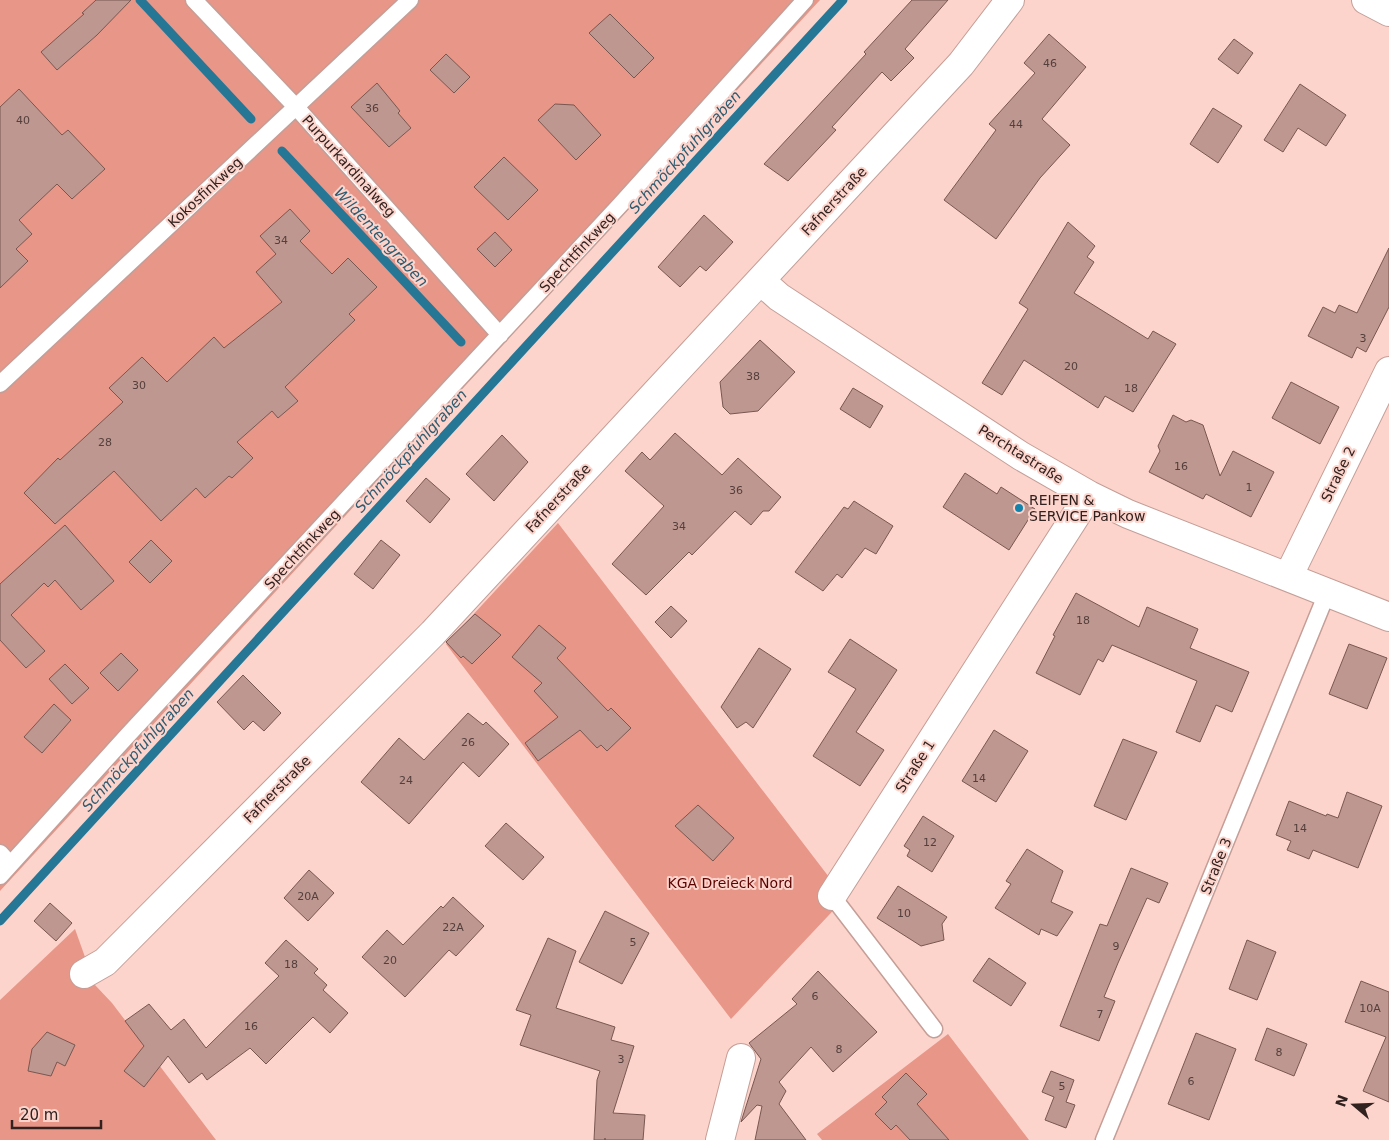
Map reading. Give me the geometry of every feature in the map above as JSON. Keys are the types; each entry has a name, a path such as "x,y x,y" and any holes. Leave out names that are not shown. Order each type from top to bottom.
{"street":[{"name":"Fafnerstraße","path":"84,974 105,962 433,633 961,64 1010,0"},
{"path":"1366,0 1389,12"},
{"name":"Perchtastraße","path":"761,281 779,296 1021,456 1089,495 1128,514 1389,617"},
{"name":"Straße 2","path":"1288,577 1389,371"},
{"name":"Straße 1","path":"832,896 1089,495"},
{"path":"720,1140 741,1058"}],"lane":[{"name":"Purpurkardinalweg","path":"194,0 296,107 500,335"},
{"name":"Kokosfinkweg","path":"0,384 410,0"},
{"name":"Spechtfinkweg","path":"3,865 127,736 500,335 804,0"},
{"name":"Straße 3","path":"1104,1140 1327,593"},
{"name":"Straße 1","path":"832,896 934,1029"}],"green space":[{"path":"0,0 820,0 0,891"},
{"name":"KGA Dreieck Nord","path":"558,523 845,898 731,1019 446,644"},
{"path":"75,929 95,985 112,1003 216,1140 0,1140 0,1000"},
{"path":"948,1034 1029,1140 822,1140 817,1134"}],"building":[{"path":"96,0 131,0 97,35 57,70 41,52 84,14 82,13"},
{"path":"912,0 948,0 905,49 914,58 891,81 882,72 832,127 836,130 788,181 764,164 866,54 864,52"},
{"path":"610,14 654,58 634,78 589,33"},
{"path":"1049,34 1086,67 1042,119 1070,145 1040,178 996,239 944,200 996,130 989,124 1035,73 1024,63"},
{"path":"1234,39 1253,53 1238,74 1218,59"},
{"path":"446,54 470,77 454,93 430,70"},
{"path":"377,83 411,128 389,147 351,107"},
{"path":"1300,84 1346,115 1326,146 1298,128 1283,152 1264,140"},
{"path":"19,89 62,135 68,130 105,169 72,199 57,184 19,220 32,234 16,249 28,261 0,288 0,107"},
{"path":"555,104 574,105 601,135 576,160 538,120"},
{"path":"1213,108 1242,126 1218,163 1190,144"},
{"path":"504,157 538,190 508,220 474,187"},
{"path":"290,209 310,231 300,241 332,274 348,258 377,287 349,314 355,320 285,387 298,401 278,418 272,411 237,442 253,458 232,478 229,476 205,498 196,488 161,521 114,471 55,524 24,493 58,458 60,460 123,402 109,388 142,357 167,382 214,337 224,348 282,302 256,272 276,254 260,236"},
{"path":"704,215 733,242 706,271 700,266 680,287 658,267"},
{"path":"1068,222 1095,246 1087,257 1094,262 1074,293 1148,339 1153,331 1176,344 1133,412 1105,396 1098,408 1024,360 1002,395 982,383 1028,309 1019,303"},
{"path":"495,232 512,250 495,267 477,249"},
{"path":"1389,248 1389,307 1366,352 1357,347 1352,358 1308,336 1323,307 1335,313 1339,305 1357,313"},
{"path":"760,340 795,372 758,411 730,414 723,407 720,382"},
{"path":"1291,382 1339,407 1320,444 1272,418"},
{"path":"853,388 883,406 870,428 840,409"},
{"path":"1173,415 1186,422 1191,420 1203,425 1220,476 1233,451 1274,472 1251,517 1206,494 1203,499 1149,472 1160,451 1158,446"},
{"path":"675,433 722,475 738,458 781,497 769,511 763,511 751,525 735,511 692,555 689,552 646,595 612,564 664,506 625,471 642,452 650,460"},
{"path":"502,435 528,462 494,501 466,474"},
{"path":"965,473 997,494 1001,487 1035,509 1009,550 943,507"},
{"path":"426,478 450,499 430,523 406,501"},
{"path":"854,501 893,526 876,554 865,548 842,578 837,574 823,591 795,572 844,507 848,509"},
{"path":"65,525 114,581 81,610 55,580 48,587 44,583 11,615 45,651 26,668 0,640 0,584"},
{"path":"151,540 172,561 150,583 129,562"},
{"path":"381,540 400,555 373,589 354,574"},
{"path":"1076,593 1139,627 1147,607 1198,629 1190,648 1249,672 1232,712 1216,705 1200,742 1176,732 1197,681 1112,645 1103,662 1098,659 1080,695 1036,673 1055,636 1053,635"},
{"path":"671,606 687,621 671,638 655,622"},
{"path":"475,614 501,635 472,664 463,656 461,658 446,642"},
{"path":"539,625 566,648 557,658 608,711 611,708 631,728 607,751 601,745 597,748 580,730 538,761 525,743 558,717 534,691 542,683 512,657"},
{"path":"850,639 897,670 856,732 884,750 860,786 813,756 856,689 828,672"},
{"path":"1349,644 1387,658 1367,709 1329,694"},
{"path":"759,648 791,669 753,728 746,722 737,728 721,707"},
{"path":"121,653 138,670 118,691 100,673"},
{"path":"65,664 89,688 72,704 49,679"},
{"path":"243,675 281,713 264,731 253,721 244,730 217,702"},
{"path":"54,704 71,720 42,753 24,737"},
{"path":"468,713 483,725 486,722 509,744 479,777 463,762 409,824 361,782 399,738 424,760"},
{"path":"994,730 1028,751 996,802 962,781"},
{"path":"1123,739 1157,752 1126,820 1094,806"},
{"path":"1347,792 1382,806 1358,868 1313,850 1309,859 1287,850 1291,841 1276,835 1289,801 1326,816 1327,814 1338,818"},
{"path":"698,805 734,838 713,861 675,826"},
{"path":"923,816 954,836 932,872 907,856 910,850 904,846"},
{"path":"506,823 544,857 523,880 485,846"},
{"path":"1027,849 1063,871 1051,902 1073,912 1057,936 1041,929 1039,935 995,908 1011,884 1006,881"},
{"path":"1131,868 1168,883 1159,903 1147,898 1118,963 1104,997 1115,1001 1099,1041 1060,1026 1100,924 1107,926"},
{"path":"309,870 334,893 308,921 284,898"},
{"path":"898,886 947,917 942,924 944,940 921,946 877,918"},
{"path":"453,897 484,926 456,956 449,950 405,997 362,957 387,930 403,945 441,906 443,908"},
{"path":"50,903 72,923 56,941 34,921"},
{"path":"605,911 649,933 622,984 579,962"},
{"path":"548,938 576,951 556,1008 615,1027 611,1040 634,1046 613,1113 645,1115 643,1140 594,1140 597,1080 600,1071 520,1045 531,1015 516,1010"},
{"path":"286,940 318,969 314,973 327,985 323,990 348,1013 330,1033 313,1017 266,1064 250,1048 207,1080 202,1073 189,1083 168,1056 144,1087 124,1071 144,1046 125,1021 149,1004 171,1030 184,1019 206,1048 279,976 265,963"},
{"path":"1247,940 1276,952 1257,1000 1229,989"},
{"path":"989,958 1026,983 1011,1006 973,981"},
{"path":"818,971 877,1032 833,1072 811,1047 779,1082 786,1091 779,1104 806,1140 755,1140 762,1106 757,1105 741,1122 761,1059 749,1043 797,1004 792,999"},
{"path":"1361,981 1389,992 1389,1102 1363,1091 1386,1037 1345,1022"},
{"path":"1267,1028 1307,1044 1294,1076 1255,1060"},
{"path":"47,1032 75,1045 65,1066 57,1062 51,1076 28,1071 32,1049"},
{"path":"1196,1033 1236,1049 1209,1120 1168,1104"},
{"path":"1051,1071 1074,1080 1066,1102 1075,1105 1066,1128 1045,1120 1054,1097 1042,1092"},
{"path":"906,1073 927,1094 917,1104 949,1140 910,1140 896,1125 891,1130 875,1114 887,1102 882,1097"}],"waterway":[{"name":"Wildentengraben","path":"140,0 251,119"},
{"name":"Schmöckpfuhlgraben","path":"0,921 843,0"},
{"name":"Wildentengraben","path":"282,151 461,342"}],"place":[{"name":"REIFEN & SERVICE Pankow","path":"1019,508"}]}
